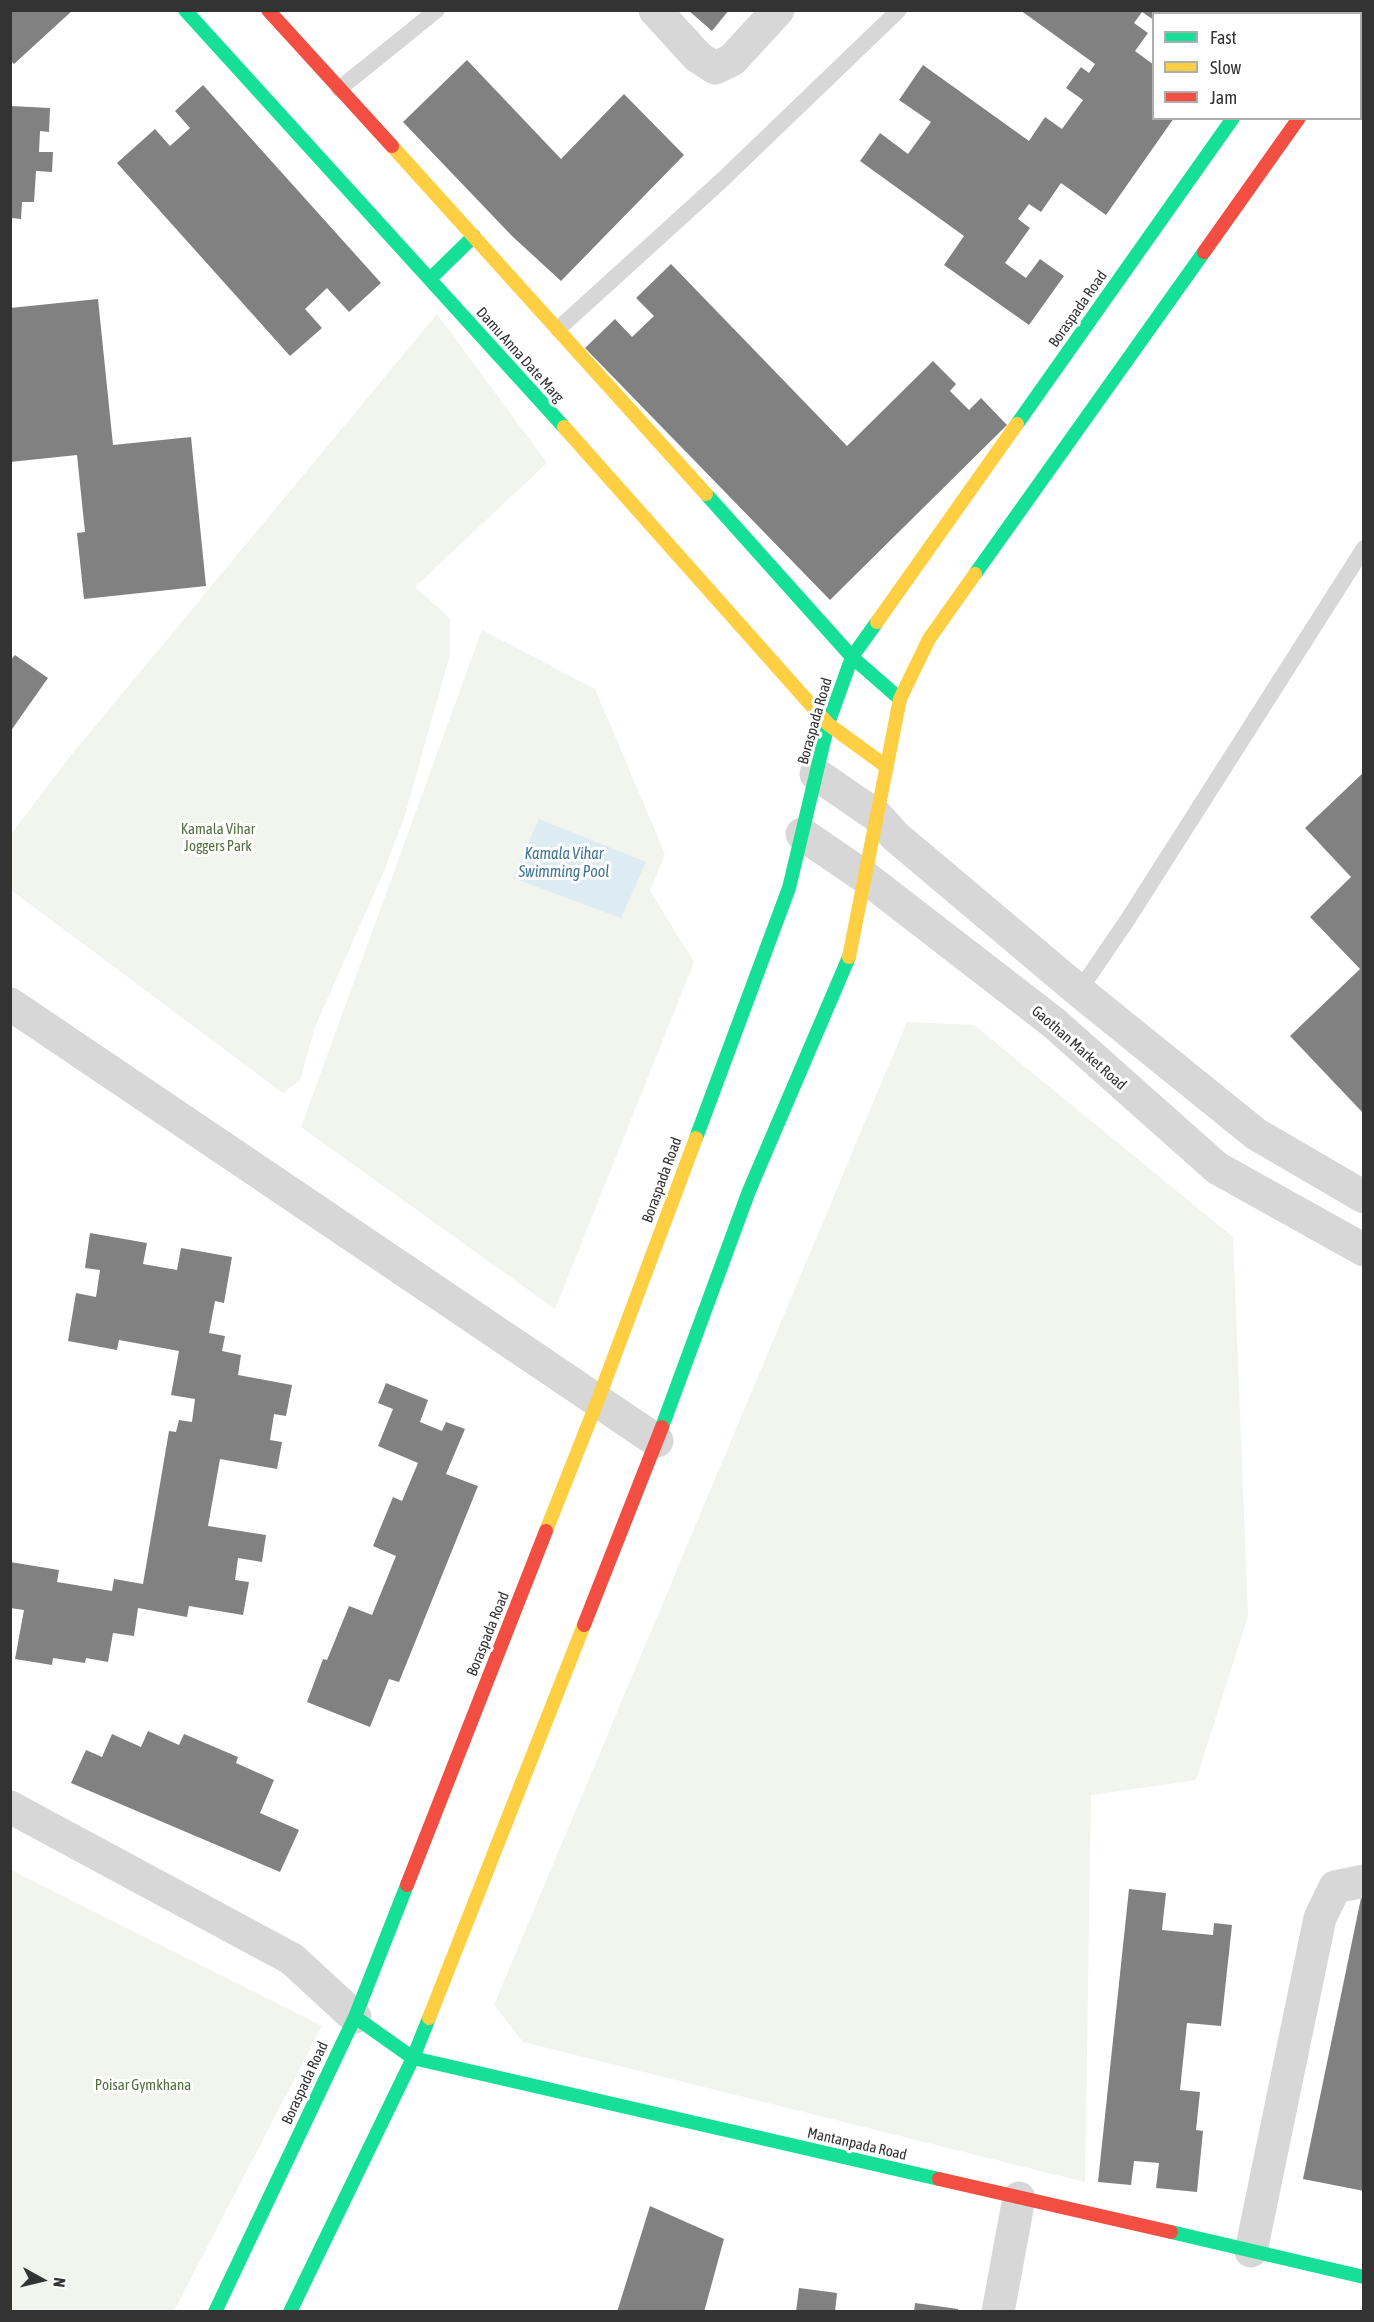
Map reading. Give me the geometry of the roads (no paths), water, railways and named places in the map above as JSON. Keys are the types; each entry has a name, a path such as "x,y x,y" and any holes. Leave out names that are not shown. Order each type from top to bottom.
{"main road":[{"name":"Damu Anna Date Marg","path":"185,10 430,279 828,724"},
{"path":"280,14 339,89 852,657 900,699"},
{"name":"Boraspada Road","path":"215,2312 355,2017 598,1400 789,888 828,724 852,657 1232,120"},
{"path":"290,2312 413,2058 657,1441 749,1191 848,962 900,699 929,639 1298,120"},
{"path":"430,279 474,236"},
{"path":"828,724 887,767"},
{"name":"Mantanpada Road","path":"355,2017 413,2058 1364,2277"}],"street":[{"path":"655,10 698,57 715,68 732,60 778,10"},
{"path":"816,774 877,816 895,836 1079,991 1256,1134 1364,1197"},
{"name":"Gaothan Market Road","path":"802,834 865,877 1054,1023 1217,1168 1360,1240"},
{"path":"10,1004 657,1441"},
{"path":"1084,1050 1109,1016"},
{"path":"10,1807 292,1959 355,2017"},
{"path":"1251,2251 1320,1918 1335,1887 1364,1881"},
{"path":"998,2312 1019,2198"}],"lane":[{"path":"339,89 437,10"},
{"path":"558,329 720,182 899,10"},
{"path":"1079,991 1128,919 1364,548"}],"water":[{"name":"Kamala Vihar Swimming Pool","path":"539,819 646,862 621,918 513,878"}],"park label":[{"name":"Kamala Vihar Joggers Park","path":"218,838"},
{"name":"Poisar Gymkhana","path":"143,2085"}]}
